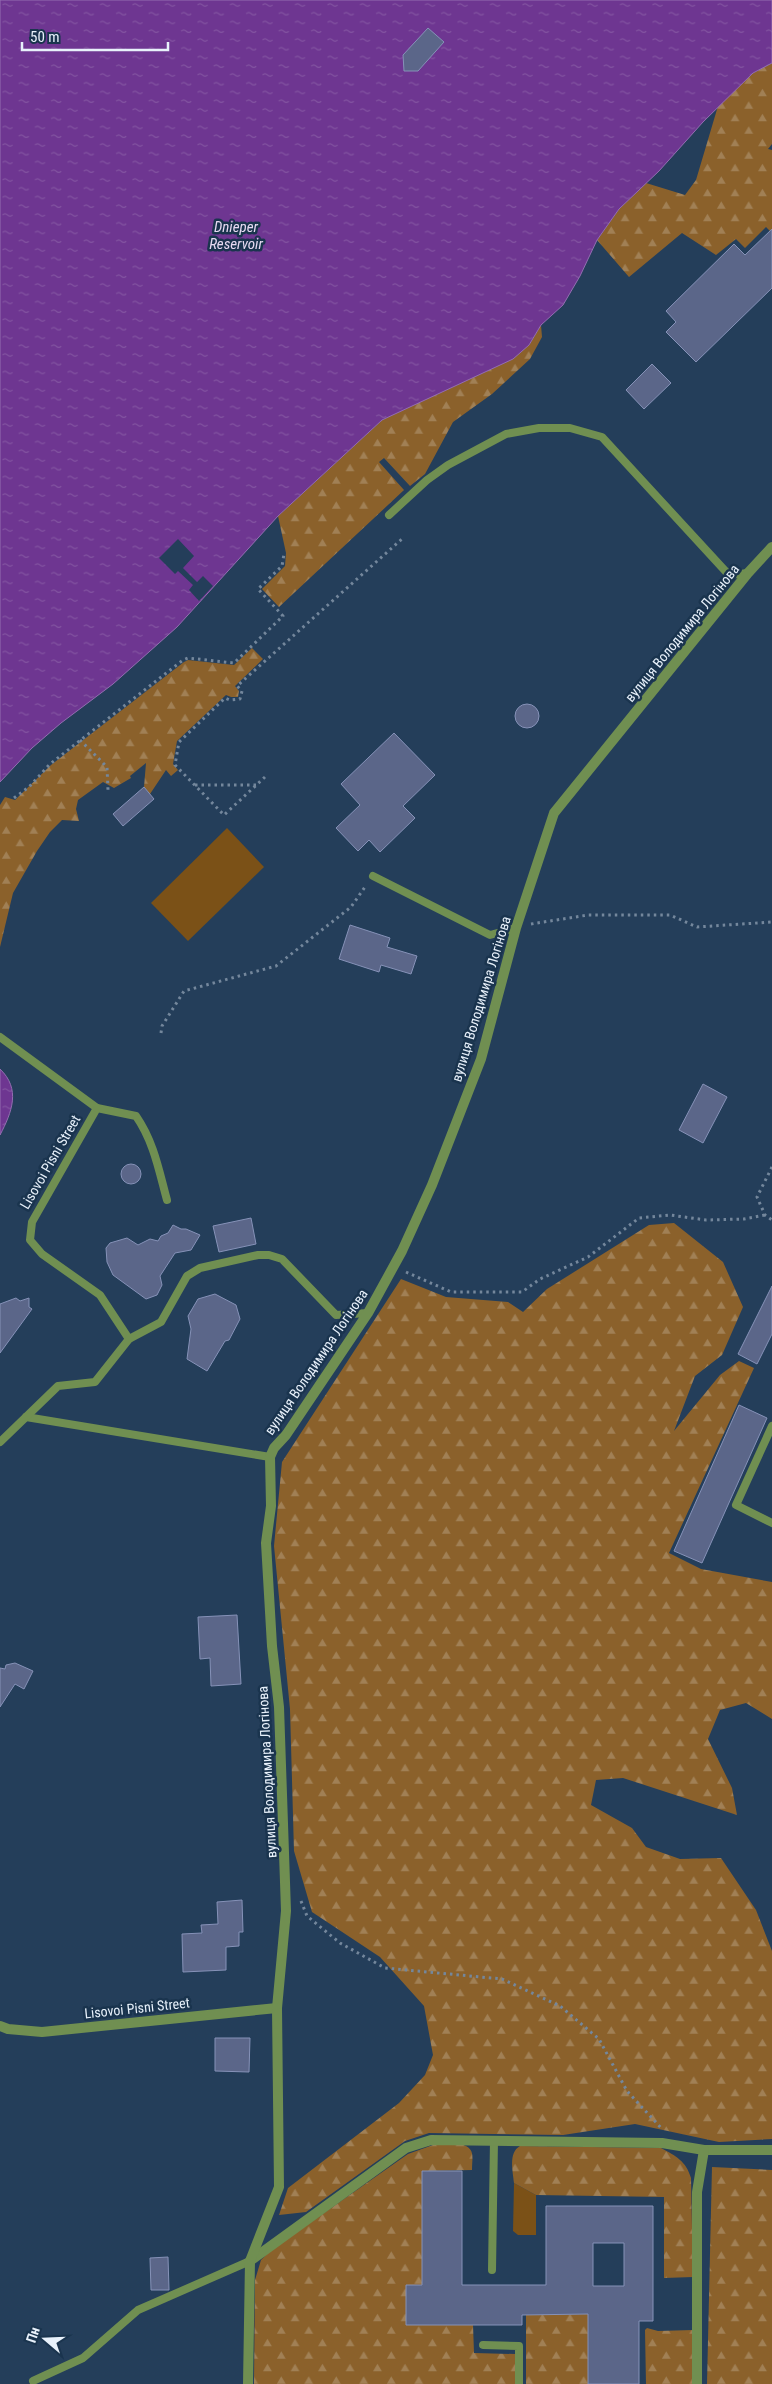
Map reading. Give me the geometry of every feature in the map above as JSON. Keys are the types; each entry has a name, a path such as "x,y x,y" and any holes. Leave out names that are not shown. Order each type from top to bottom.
{"street":[{"name":"вулиця Володимира Логінова","path":"248,2384 250,2261 279,2187 277,2008 286,1911 279,1707 272,1646 266,1544 271,1506 270,1457 274,1448 286,1435 368,1313 393,1267 432,1185 480,1059 516,928 554,813 748,573 772,546"},
{"name":"Lisovoi Pisni Street","path":"0,2026 8,2029 42,2032 277,2008"},
{"path":"250,2261 406,2148 431,2140 662,2143 704,2150 772,2150"},
{"path":"697,2384 697,2192 704,2150"}],"lane":[{"path":"389,516 427,480 448,465 506,434 540,428 570,428 602,436 729,575 748,573"},
{"path":"373,876 490,935 516,928"},
{"name":"Lisovoi Pisni Street","path":"0,1037 97,1108 32,1222 30,1240 42,1254 100,1295 129,1339"},
{"path":"97,1108 136,1116 145,1129 154,1151 167,1200"},
{"path":"0,1442 58,1386 95,1382 129,1339 161,1322 187,1276 200,1268 269,1255 282,1259 336,1315 368,1313"},
{"path":"26,1417 270,1457"},
{"path":"772,1426 736,1505 772,1523"},
{"path":"492,2270 494,2140"},
{"path":"33,2381 83,2358 138,2310 250,2261"},
{"path":"483,2345 519,2346 520,2384"}],"path":[{"path":"265,777 224,815 175,765 179,742 225,698 230,700 240,699 242,692 237,686 403,538"},
{"path":"14,798 29,786 50,764 183,660 188,658 234,663 283,616 258,589 282,566 284,554"},
{"path":"80,740 107,767 108,790"},
{"path":"195,785 256,786"},
{"path":"161,1033 162,1026 184,991 276,966 351,907 373,876"},
{"path":"516,928 588,915 670,915 697,927 772,922"},
{"path":"772,1166 757,1197 765,1214 772,1220"},
{"path":"393,1267 451,1292 522,1292 540,1279 588,1257 639,1218 670,1215 706,1220 744,1219 765,1214"},
{"path":"300,1898 306,1916 340,1943 384,1968 502,1979 560,2006 599,2039 627,2091 664,2132"}],"shaded area":[{"path":"227,828 264,867 188,941 151,903"},
{"path":"514,2183 536,2195 536,2235 518,2235 513,2231"}],"green space":[{"path":"772,63 772,144 768,149 772,150 772,233 766,227 745,248 736,239 716,255 682,233 629,277 597,240 619,209 646,183 685,195 696,180 718,106 753,73"},
{"path":"541,325 542,337 530,359 492,394 453,422 425,474 410,486 384,458 379,462 404,490 279,607 262,589 285,566 286,553 278,516 382,420 529,345"},
{"path":"252,648 263,659 235,686 239,691 238,697 226,695 177,741 173,764 178,770 171,776 166,770 150,794 144,787 146,763 130,776 131,778 114,788 103,782 78,800 76,809 79,821 62,820 50,832 13,893 0,947 0,805 5,797 15,800 51,765 184,662 188,660 234,665"},
{"path":"674,1223 723,1262 743,1307 722,1355 695,1376 674,1431 720,1375 739,1361 754,1368 669,1553 701,1569 772,1582 772,1719 746,1703 720,1710 708,1739 732,1788 737,1815 623,1778 596,1780 591,1805 632,1828 646,1847 680,1859 721,1858 756,1910 772,1951 772,2139 719,2142 635,2124 563,2135 429,2133 405,2141 306,2212 279,2215 288,2188 399,2103 425,2075 433,2055 424,2006 380,1957 312,1912 294,1851 290,1709 274,1546 282,1462 401,1279 446,1297 508,1302 523,1312 547,1289 649,1225"},
{"path":"460,2144 471,2150 472,2170 422,2171 422,2285 406,2285 406,2325 473,2325 474,2353 515,2354 515,2384 254,2384 255,2280 261,2260 270,2251 408,2154 433,2145"},
{"path":"520,2146 661,2148 676,2157 686,2167 691,2178 693,2277 664,2278 664,2197 536,2195 514,2183 513,2158 516,2149"},
{"path":"712,2167 772,2170 772,2384 707,2384"},
{"path":"588,2314 588,2384 526,2384 526,2315"},
{"path":"647,2328 658,2331 693,2330 693,2384 646,2384 645,2330"}],"water":[{"name":"Dnieper Reservoir","path":"0,0 772,0 772,63 753,73 703,122 659,171 619,209 597,240 580,276 563,305 541,325 529,345 513,359 382,420 278,516 177,627 113,684 61,723 32,748 0,782"},
{"path":"0,1069 11,1085 12,1101 8,1118 0,1135"}],"pier":[{"path":"178,539 194,556 183,568 197,582 203,576 213,586 199,601 189,590 193,585 178,571 175,574 159,558"}],"building":[{"path":"428,28 444,42 418,71 404,71 403,55"},
{"path":"772,229 772,288 696,362 666,332 676,322 666,311 734,244 745,255"},
{"path":"652,364 671,383 644,409 626,390"},
{"path":"527,704 536,707 539,716 536,725 527,728 518,725 515,716 518,707"},
{"path":"394,733 435,775 403,806 415,818 380,852 369,840 358,851 336,828 360,805 341,784"},
{"path":"144,787 154,799 123,826 113,814"},
{"path":"350,925 390,938 387,947 417,956 411,974 381,965 379,972 339,959"},
{"path":"703,1084 727,1097 703,1143 679,1130"},
{"path":"131,1164 138,1167 141,1174 138,1181 131,1184 124,1181 121,1174 124,1167"},
{"path":"251,1218 256,1244 219,1252 213,1226"},
{"path":"173,1225 200,1235 191,1250 175,1253 160,1276 162,1285 157,1295 146,1299 113,1275 107,1262 106,1248 110,1243 127,1238 138,1245 150,1239 158,1241 161,1236 168,1233"},
{"path":"772,1286 772,1334 757,1364 738,1354"},
{"path":"215,1294 236,1305 240,1319 229,1340 225,1341 207,1371 187,1359 191,1329 188,1316 198,1299"},
{"path":"16,1298 20,1301 29,1298 29,1307 32,1309 0,1353 0,1304"},
{"path":"739,1405 767,1418 702,1563 674,1551"},
{"path":"237,1615 241,1684 211,1686 210,1658 200,1659 198,1617"},
{"path":"15,1663 33,1671 24,1689 15,1684 0,1707 0,1668 5,1669 6,1665"},
{"path":"242,1900 243,1932 239,1932 239,1946 226,1947 226,1970 183,1972 182,1934 202,1933 201,1925 218,1924 217,1902"},
{"path":"215,2038 250,2038 249,2072 215,2071"},
{"path":"422,2171 462,2171 462,2285 546,2285 546,2206 653,2206 653,2321 639,2321 639,2384 588,2384 588,2314 522,2315 522,2325 406,2325 406,2285 422,2285","holes":["593,2243 624,2243 624,2286 593,2286"]},
{"path":"168,2257 169,2290 151,2290 150,2258"}]}
